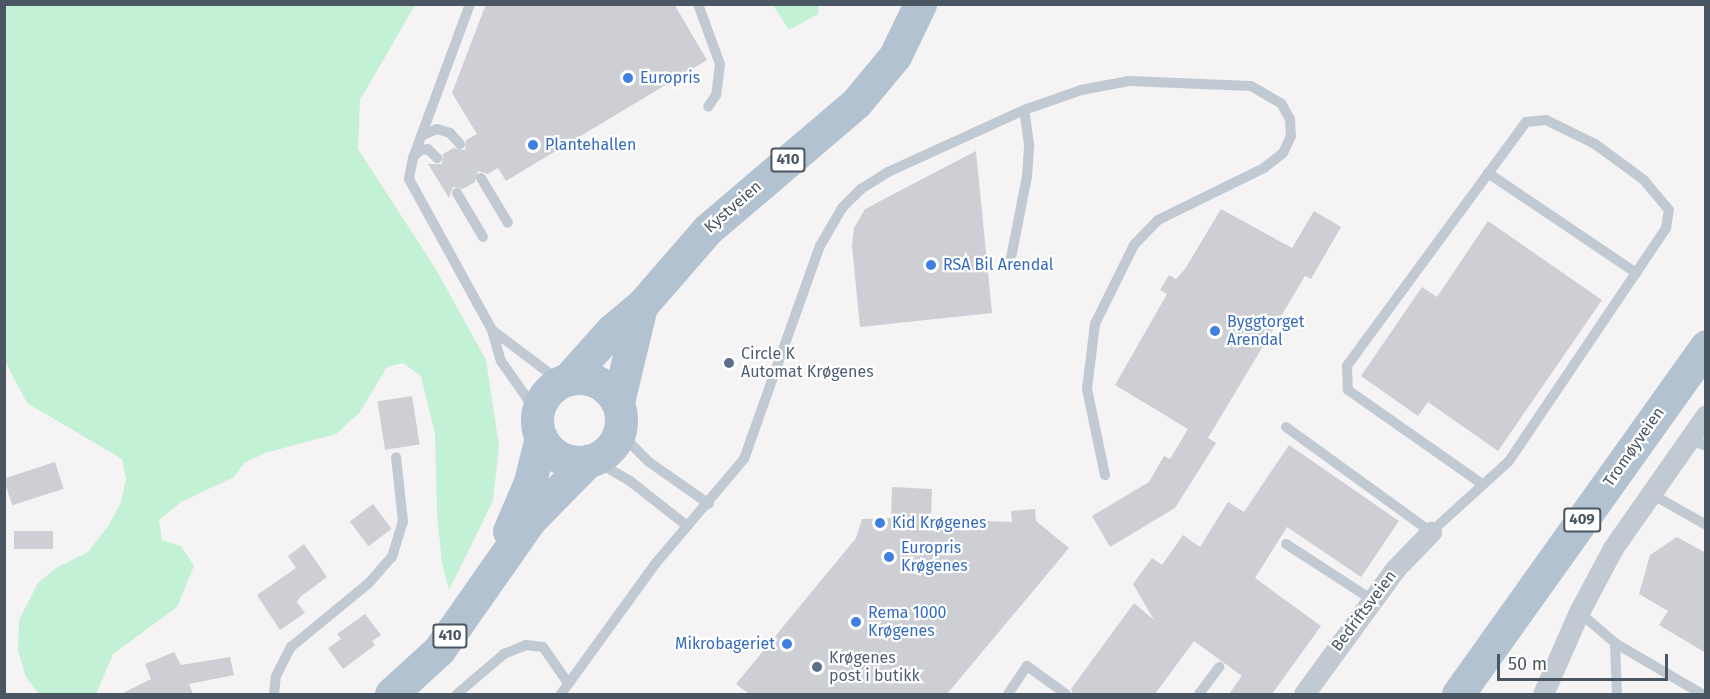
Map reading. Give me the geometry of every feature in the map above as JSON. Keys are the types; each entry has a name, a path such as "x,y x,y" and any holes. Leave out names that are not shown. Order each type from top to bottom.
{"main road":[{"name":"Kystveien","path":"565,380 612,330 641,306 708,228 825,130 879,78 902,44 920,4"},
{"name":"Kystveien","path":"619,418 641,306"},
{"name":"Tromøyveien","path":"1458,694 1706,346"},
{"path":"565,380 585,378 601,383 619,418"},
{"name":"410","path":"496,567 530,482 543,398 565,380"},
{"name":"410","path":"391,694 439,650 530,520 591,460 610,449 619,418"},
{"path":"539,429 555,454 577,462 591,460"}],"street":[{"path":"1543,694 1579,612 1613,548 1650,493 1697,442 1706,415"},
{"name":"Bedriftsveien","path":"1304,694 1371,599 1431,532"}],"lane":[{"path":"470,4 413,158 409,179 413,191 492,330 501,361 527,398 539,429"},
{"path":"698,4 720,64 716,95 708,107"},
{"path":"561,694 686,525 709,504 738,469 754,439 820,246 842,208 861,189 888,172 1024,110 1081,90 1129,81 1251,86 1281,103 1290,119 1291,136 1283,153 1264,168 1158,220 1134,245 1095,324 1088,389 1106,475"},
{"path":"1010,264 1027,176 1029,144 1024,110"},
{"path":"1286,427 1431,532 1509,461 1666,228 1669,210 1644,180 1595,144 1546,120 1526,122 1347,366 1348,390 1482,484"},
{"path":"421,136 437,129 450,133 460,144"},
{"path":"413,158 421,150 428,149 437,158"},
{"path":"1488,173 1636,273"},
{"path":"481,178 508,223"},
{"path":"457,193 483,237"},
{"path":"492,330 565,380"},
{"path":"619,418 649,462 709,504"},
{"path":"274,694 279,670 291,647 369,583 392,557 403,522 396,457"},
{"path":"591,460 630,481 686,525"},
{"path":"1650,493 1706,525"},
{"path":"1286,544 1371,599"},
{"path":"1579,612 1615,643 1686,690 1702,694"},
{"path":"1615,643 1620,684 1617,694"},
{"path":"457,694 504,654 526,645 543,647 568,683"},
{"path":"1008,694 1027,666 1066,694"},
{"path":"1199,694 1220,667"}],"green space":[{"path":"5,4 415,5 360,100 358,149 437,271 486,360 499,446 493,501 449,590 442,563 437,514 435,434 421,376 403,363 387,367 360,412 336,434 265,453 244,463 234,477 181,502 159,520 162,540 181,546 194,566 177,607 113,654 96,694 39,694 26,677 18,651 19,620 38,583 56,568 88,552 109,525 121,502 126,479 122,459 27,403 5,361"},
{"path":"773,5 819,5 818,14 789,30"}],"building":[{"path":"486,4 674,4 707,60 506,181 498,168 488,174 478,171 475,182 463,189 453,187 449,198 428,164 442,164 443,154 453,148 465,150 466,140 477,134 452,93"},
{"path":"976,151 992,313 860,327 852,246 854,228 865,209"},
{"path":"1221,209 1292,248 1314,211 1341,227 1311,279 1305,276 1208,438 1216,443 1175,508 1110,547 1092,516 1149,482 1164,456 1170,459 1188,429 1115,385 1167,294 1160,290 1169,275 1176,279 1185,269"},
{"path":"1488,221 1602,300 1498,451 1428,402 1418,416 1361,376 1422,287 1437,297"},
{"path":"412,396 420,444 385,450 377,401"},
{"path":"1289,445 1399,521 1361,577 1287,527 1255,578 1321,626 1272,694 1229,694 1242,676 1194,641 1155,694 1073,694 1071,689 1134,603 1154,620 1133,584 1152,558 1162,565 1183,535 1200,547 1228,502 1244,512"},
{"path":"55,462 64,489 12,505 4,479"},
{"path":"892,487 932,489 931,519 1012,522 1011,511 1035,509 1036,521 1069,548 947,694 749,694 736,684 856,538 862,519 891,518"},
{"path":"373,504 392,529 368,546 350,521"},
{"path":"14,531 53,531 53,549 14,549"},
{"path":"1677,537 1706,553 1706,653 1659,625 1668,611 1639,594 1650,555"},
{"path":"304,544 327,577 300,597 297,602 305,613 280,630 257,595 296,568 288,556"},
{"path":"365,614 381,635 372,641 375,645 343,669 328,648 341,639 337,634"},
{"path":"174,652 181,665 230,657 234,675 189,684 193,694 121,694 151,679 145,664"}],"place":[{"name":"Europris","path":"628,78"},
{"name":"Plantehallen","path":"533,145"},
{"name":"RSA Bil Arendal","path":"931,265"},
{"name":"Byggtorget Arendal","path":"1215,331"},
{"name":"Circle K Automat Krøgenes","path":"729,363"},
{"name":"Kid Krøgenes","path":"880,523"},
{"name":"Europris Krøgenes","path":"889,557"},
{"name":"Rema 1000 Krøgenes","path":"856,622"},
{"name":"Mikrobageriet","path":"787,644"},
{"name":"Krøgenes post i butikk","path":"817,667"}]}
